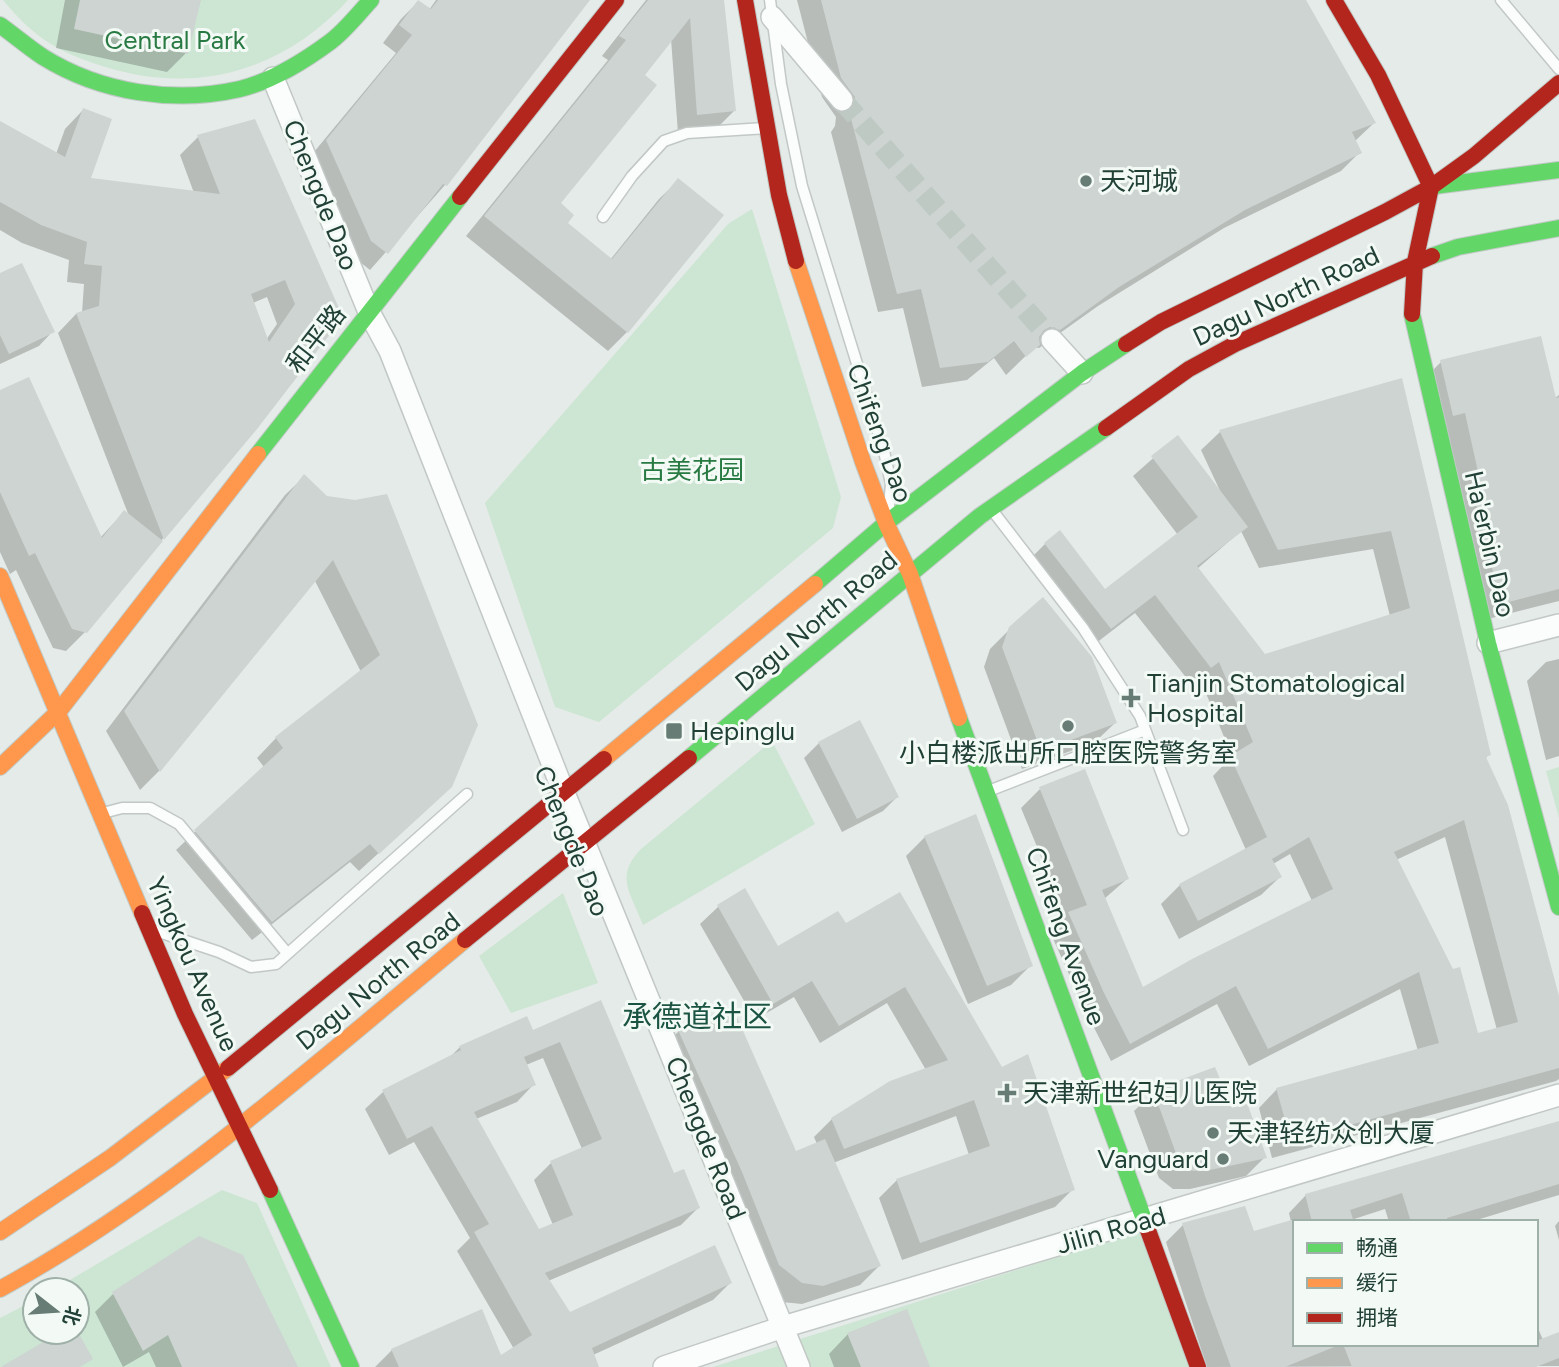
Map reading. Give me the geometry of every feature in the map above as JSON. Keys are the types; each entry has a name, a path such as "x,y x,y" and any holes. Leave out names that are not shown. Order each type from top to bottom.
{"main road":[{"path":"0,26 22,45 53,63 95,81 128,91 170,97 197,97 226,93 273,78 300,65 341,34 371,0"},
{"name":"和平路","path":"0,767 59,711 616,0"},
{"name":"Chifeng Dao","path":"745,0 779,195 801,281 886,523"},
{"path":"1334,0 1378,75 1431,187"},
{"name":"Dagu North Road","path":"0,1232 45,1205 135,1142 216,1078 762,629 886,523 1082,373 1161,323 1431,187 1474,156 1559,83"},
{"name":"Dagu North Road","path":"1431,187 1559,170"},
{"name":"Ha'erbin Dao","path":"1431,187 1415,262 1411,310 1488,643 1559,908"},
{"name":"Dagu North Road","path":"0,1289 44,1265 182,1172 990,507 1189,369 1235,344 1415,262 1458,247 1559,228"},
{"name":"Chifeng Avenue","path":"886,523 910,574 986,792 1198,1367"},
{"name":"Yingkou Avenue","path":"0,576 185,1014 241,1125 351,1367"}],"street":[{"path":"771,9 842,100"},
{"name":"Chengde Dao","path":"273,78 369,312 390,351 560,796"},
{"path":"1052,340 1082,373"},
{"path":"1488,643 1559,625"},
{"path":"560,796 580,847"},
{"name":"Chengde Dao","path":"580,847 777,1329 786,1367"},
{"name":"Jilin Road","path":"664,1367 777,1329 1559,1095"},
{"path":"777,1329 799,1367"}],"lane":[{"path":"1501,0 1559,69"},
{"name":"Chifeng Dao","path":"771,9 781,84 802,186 886,460 891,484 886,523"},
{"path":"603,217 632,176 664,141 687,134 766,128"},
{"path":"990,507 1083,628 1140,716 1183,830"},
{"path":"986,792 1145,730"},
{"path":"150,929 219,952 251,967 276,964 467,794"},
{"path":"102,814 122,808 150,808 179,824 288,953"}],"green space":[{"name":"Central Park","path":"3,0 348,0 297,44 268,59 239,70 208,77 175,78 143,76 69,54 33,31"},
{"name":"古美花园","path":"752,209 841,497 833,528 599,722 555,707 485,503 728,224"},
{"path":"772,741 815,824 643,925 627,886 628,868 633,859 641,849"},
{"path":"1559,767 1559,818 1546,771"},
{"path":"563,893 598,983 511,1013 479,956"},
{"path":"222,1190 257,1203 331,1367 0,1367 0,1318 21,1307 21,1346 91,1346 91,1276 77,1276"},
{"path":"1139,1231 1191,1367 713,1367"}],"building":[{"path":"80,0 201,0 188,54 74,29"},
{"path":"418,0 431,9 438,0 590,0 447,186 443,184 388,254 371,241 326,140 412,35 399,25"},
{"path":"648,0 724,0 736,111 697,115 690,18 645,75 657,85 561,203 574,215 568,223 612,259 678,178 724,215 628,333 484,216 626,40 619,36"},
{"name":"天河城","path":"821,0 1306,0 1376,123 1352,132 1362,153 1245,210 1119,287 1060,330 1050,327 1044,330 1039,337 1040,345 1026,357 1014,341 988,362 940,368 921,289 897,294 849,111 854,105 855,97 841,78"},
{"path":"83,108 112,119 91,178 220,194 197,135 255,119 342,315 341,320 257,429 164,540 76,313 99,306 102,266 84,264 87,242 41,225 0,202 0,121 65,157","holes":["285,280 295,304 269,342 251,294"]},
{"path":"22,263 55,332 9,354 0,335 0,273"},
{"path":"1541,336 1556,398 1559,397 1559,589 1501,604 1471,483 1480,481 1465,413 1453,416 1440,360"},
{"path":"29,377 102,538 124,510 163,541 87,633 72,629 35,553 29,556 0,492 0,390"},
{"path":"1402,378 1491,755 1486,757 1508,805 1559,996 1559,1068 1291,1141 1276,1088 1439,1043 1419,972 1268,1049 1236,986 1130,1044 1068,912 1087,905 1039,787 1085,769 1129,879 1102,890 1143,987 1192,959 1333,889 1309,837 1272,859 1282,877 1198,921 1179,884 1267,837 1230,756 1253,742 1219,662 1211,668 1155,595 1111,629 1044,543 1060,530 1105,589 1198,517 1151,456 1178,435 1248,527 1197,566 1265,654 1410,608 1391,531 1278,550 1219,430","holes":["1464,820 1518,1022 1478,1033 1460,967 1453,969 1394,852"]},
{"path":"304,474 327,496 355,500 387,494 478,725 452,787 379,854 370,844 272,922 194,830 283,748 275,737 380,655 333,560 160,772 124,711"},
{"path":"1043,597 1092,657 1117,723 1041,751 1002,647 1009,627"},
{"path":"860,720 899,797 857,819 818,742"},
{"path":"976,814 1033,966 987,986 924,836"},
{"path":"745,888 778,946 838,911 846,923 900,892 1002,1067 1028,1054 1075,1190 920,1243 896,1179 990,1146 974,1100 844,1149 831,1118 890,1081 948,1060 905,987 839,1026 812,981 773,1004 717,905"},
{"path":"601,1000 674,1173 684,1169 700,1208 545,1273 570,1312 715,1245 732,1283 592,1348 599,1367 399,1367 391,1349 482,1309 501,1355 532,1335 474,1232 489,1224 432,1126 407,1139 382,1090 461,1050 459,1046 527,1016 533,1030","holes":["560,1042 602,1139 550,1161 573,1215 539,1229 474,1112 536,1085 524,1057"]},
{"path":"732,1006 796,1151 825,1139 881,1266 823,1286 802,1283 779,1265 742,1172 678,1030"},
{"name":"天津轻纺众创大厦","path":"1215,1067 1232,1108 1247,1103 1267,1158 1193,1171 1178,1159 1153,1090"},
{"path":"1559,1121 1559,1184 1448,1220 1410,1220 1402,1193 1350,1210 1353,1220 1312,1220 1305,1194"},
{"path":"1245,1206 1254,1231 1295,1219 1293,1346 1337,1346 1285,1367 1231,1367 1182,1223"},
{"path":"199,1236 243,1255 298,1367 182,1367 168,1335 143,1351 112,1292"},
{"path":"907,1309 930,1367 861,1367 847,1333"},
{"path":"1559,1332 1559,1358 1536,1367 1352,1367 1344,1346 1538,1346 1538,1340"},
{"path":"36,1346 86,1346 93,1359 80,1367 1,1367"}],"tunnel":[{"path":"842,100 1052,340"}],"traffic: fast":[{"path":"0,25 43,57 89,79 138,92 190,95 240,89 287,70 336,38 371,0"},
{"path":"1434,186 1559,170"},
{"path":"258,454 460,197"},
{"path":"1432,256 1458,247 1559,228"},
{"path":"1412,314 1488,643 1559,907"},
{"path":"815,584 886,523 1082,373 1126,344"},
{"path":"689,758 980,516 1106,428"},
{"path":"959,718 1145,1222"},
{"path":"270,1190 351,1367"}],"traffic: slow":[{"path":"796,261 863,462 886,523 910,574 959,718"},
{"path":"0,767 59,711 258,454"},
{"path":"0,576 142,913"},
{"path":"604,759 815,584"},
{"path":"0,1289 123,1213 183,1170 297,1080 465,940"},
{"path":"0,1232 110,1158 228,1068"}],"traffic: jam":[{"path":"460,197 616,0"},
{"path":"745,0 779,195 796,261"},
{"path":"1334,0 1378,75 1431,187 1415,262 1412,314"},
{"path":"1126,344 1161,322 1431,187 1474,156 1559,83"},
{"path":"1106,428 1189,369 1235,344 1432,256"},
{"path":"465,940 689,758"},
{"path":"228,1068 604,759"},
{"path":"142,913 185,1014 270,1190"},
{"path":"1145,1222 1198,1367"}],"place":[{"name":"天河城","path":"1086,181"},
{"name":"Tianjin Stomatological Hospital","path":"1131,698"},
{"name":"小白楼派出所口腔医院警务室","path":"1068,726"},
{"name":"Hepinglu","path":"674,731"},
{"name":"天津新世纪妇儿医院","path":"1007,1093"},
{"name":"天津轻纺众创大厦","path":"1213,1133"},
{"name":"Vanguard","path":"1223,1159"}],"district":[{"name":"承德道社区","path":"697,1016"}]}
